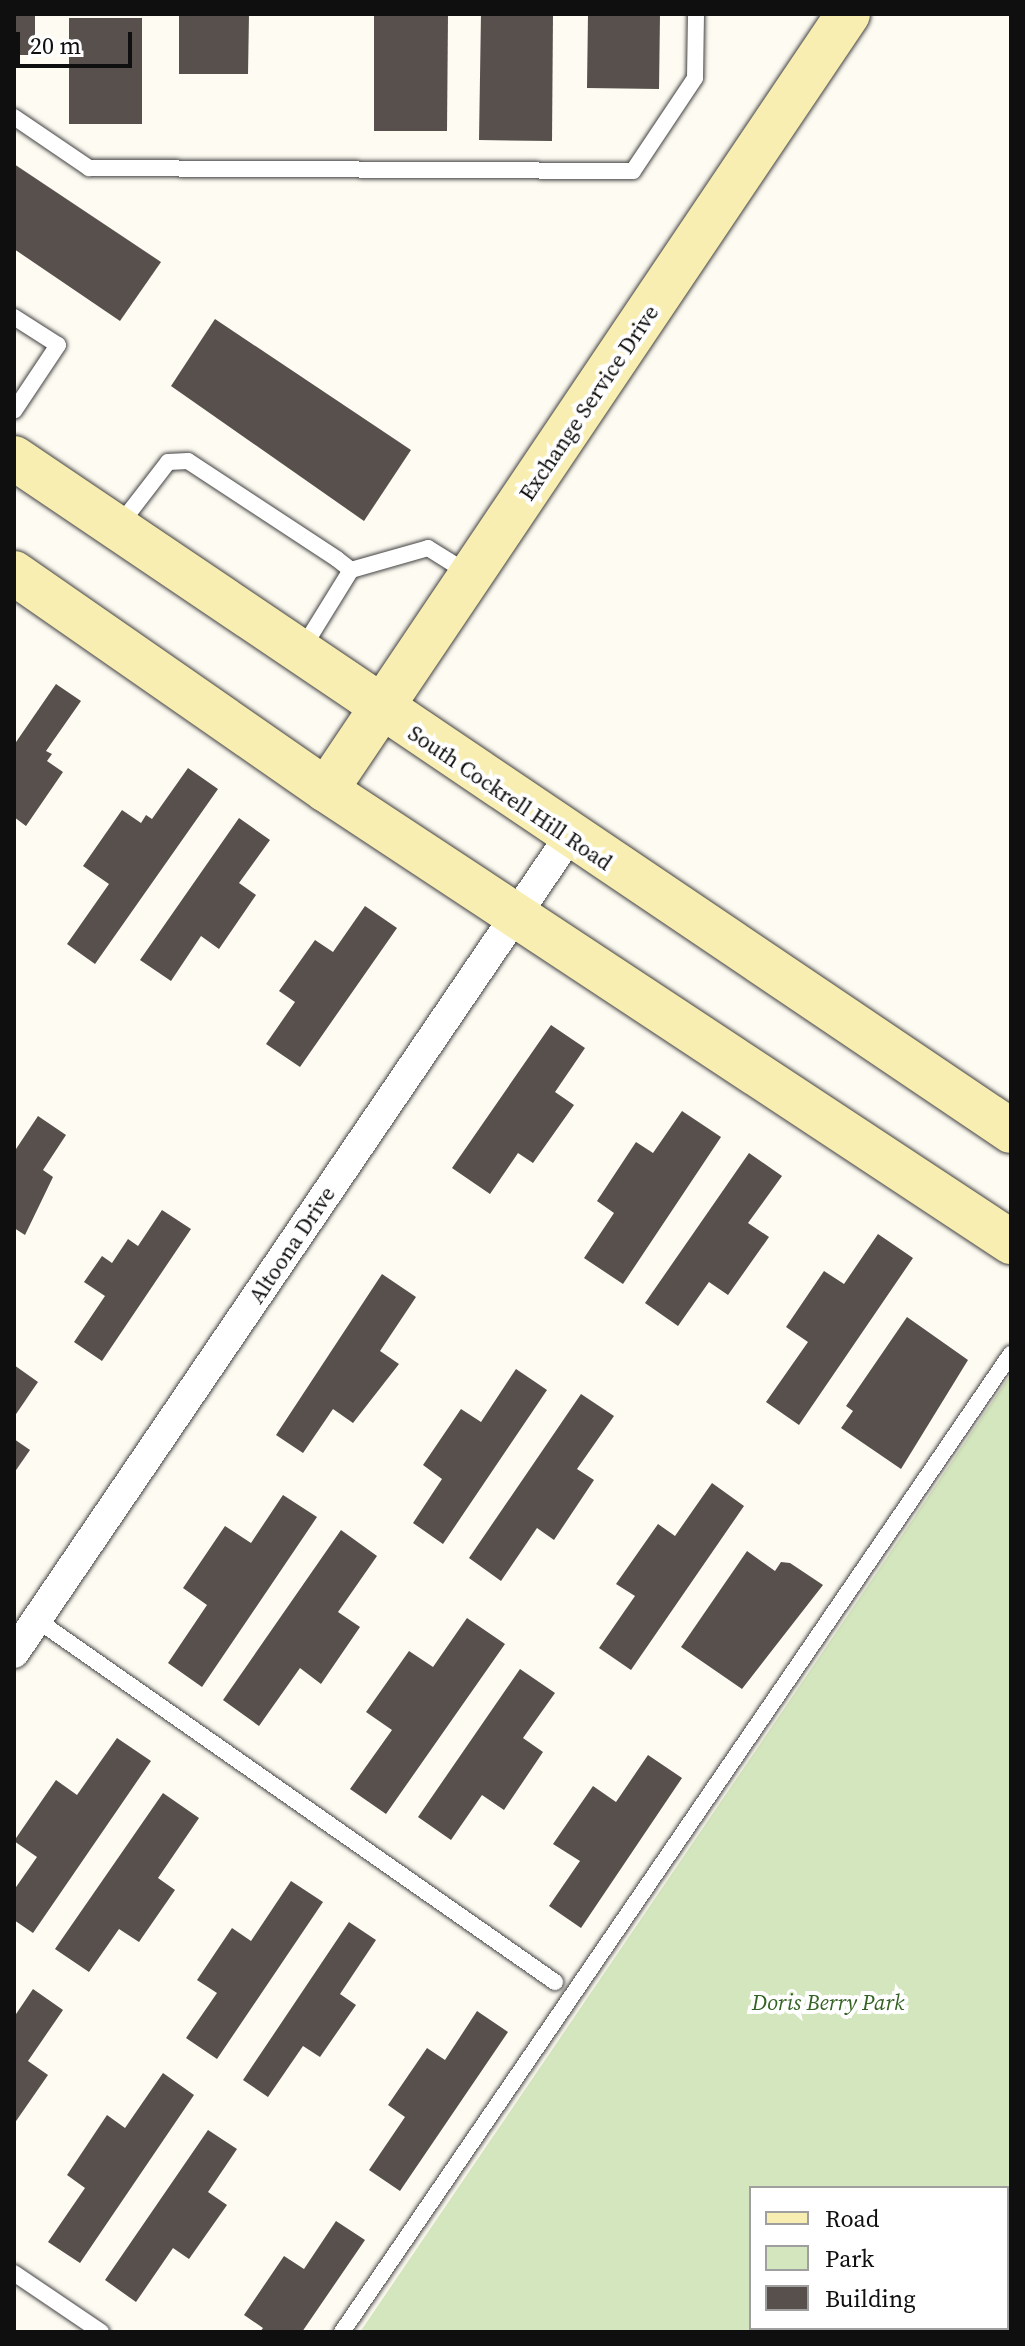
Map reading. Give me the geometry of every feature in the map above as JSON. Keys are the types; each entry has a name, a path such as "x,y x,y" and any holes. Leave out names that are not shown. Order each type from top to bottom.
{"main road":[{"name":"Exchange Service Drive","path":"326,790 383,711 848,14"},
{"name":"South Cockrell Hill Road","path":"14,458 298,656 1011,1131"},
{"path":"14,573 326,790 1011,1242"}],"street":[{"name":"Altoona Drive","path":"14,1653 569,837"}],"lane":[{"path":"14,117 89,168 633,171 695,78 696,14"},
{"path":"14,317 58,345 14,411"},
{"path":"117,529 168,462 188,461 351,570"},
{"path":"298,656 351,570 428,548 473,576"},
{"path":"342,2332 1011,1354"},
{"path":"37,1620 555,1982"},
{"path":"14,2273 101,2332"}],"green space":[{"name":"Doris Berry Park","path":"1011,1374 1011,2332 360,2332"}],"building":[{"path":"14,14 35,14 35,55 14,55"},
{"path":"179,14 249,14 248,74 179,74"},
{"path":"374,14 448,14 447,131 374,131"},
{"path":"481,14 553,14 552,141 479,140"},
{"path":"588,14 660,14 659,89 587,88"},
{"path":"69,18 142,18 142,124 69,124"},
{"path":"14,164 161,262 120,321 14,249"},
{"path":"215,319 411,450 364,521 171,386"},
{"path":"56,684 81,701 46,751 52,754 47,761 63,772 26,826 14,817 14,745"},
{"path":"188,768 218,789 95,964 67,944 109,884 83,866 122,810 141,823 146,815 152,819"},
{"path":"239,818 270,840 239,883 256,895 219,949 201,936 171,981 140,960"},
{"path":"365,906 397,928 300,1067 266,1044 295,1002 279,991 315,940 333,952"},
{"path":"551,1025 585,1048 555,1092 574,1105 533,1163 518,1153 490,1194 452,1168"},
{"path":"682,1111 721,1137 623,1284 584,1258 614,1213 597,1201 636,1142 653,1153"},
{"path":"38,1116 66,1135 43,1170 53,1177 25,1235 14,1228 14,1152"},
{"path":"749,1153 782,1176 748,1223 769,1237 728,1295 709,1282 678,1326 645,1303"},
{"path":"162,1210 191,1229 102,1361 74,1342 105,1296 84,1282 102,1256 112,1263 128,1239 138,1246"},
{"path":"878,1234 913,1258 799,1425 766,1402 808,1342 786,1327 824,1271 844,1284"},
{"path":"382,1274 416,1297 380,1351 399,1364 353,1423 333,1409 303,1453 276,1435"},
{"path":"907,1317 968,1360 901,1469 841,1428 853,1411 846,1406"},
{"path":"14,1365 38,1382 14,1417"},
{"path":"516,1369 547,1390 443,1544 413,1523 442,1479 423,1465 461,1409 481,1422"},
{"path":"581,1394 614,1416 577,1469 594,1480 554,1540 537,1528 501,1581 469,1558"},
{"path":"14,1439 30,1450 14,1473"},
{"path":"712,1483 744,1506 631,1670 599,1648 635,1596 616,1584 658,1524 675,1536"},
{"path":"283,1495 317,1517 202,1687 168,1663 207,1605 183,1588 225,1526 251,1543"},
{"path":"341,1530 377,1556 338,1612 360,1627 321,1684 300,1668 259,1726 223,1700"},
{"path":"747,1551 775,1571 781,1562 790,1563 823,1585 742,1689 681,1647"},
{"path":"467,1618 505,1644 386,1814 350,1789 392,1730 366,1712 409,1651 433,1667"},
{"path":"520,1669 555,1693 523,1738 543,1752 504,1810 482,1795 451,1840 418,1817"},
{"path":"117,1738 151,1761 33,1933 14,1920 14,1890 37,1857 14,1841 56,1780 77,1795"},
{"path":"648,1755 682,1778 581,1928 549,1906 580,1861 553,1844 593,1786 616,1802"},
{"path":"163,1793 199,1818 158,1878 175,1890 139,1942 119,1929 89,1972 55,1949"},
{"path":"291,1881 323,1902 217,2059 186,2038 217,1993 197,1980 232,1928 251,1941"},
{"path":"349,1922 376,1940 340,1994 356,2005 320,2057 303,2046 268,2097 243,2080"},
{"path":"33,1989 63,2010 28,2061 48,2075 14,2124 14,2017"},
{"path":"477,2011 508,2032 400,2191 369,2170 405,2117 388,2105 427,2048 445,2060"},
{"path":"163,2073 194,2095 80,2263 48,2242 85,2188 67,2175 107,2115 125,2128"},
{"path":"208,2130 237,2149 208,2192 227,2205 189,2259 173,2248 136,2302 105,2280"},
{"path":"336,2221 365,2240 302,2332 260,2332 263,2328 244,2315 284,2256 304,2269"}]}
